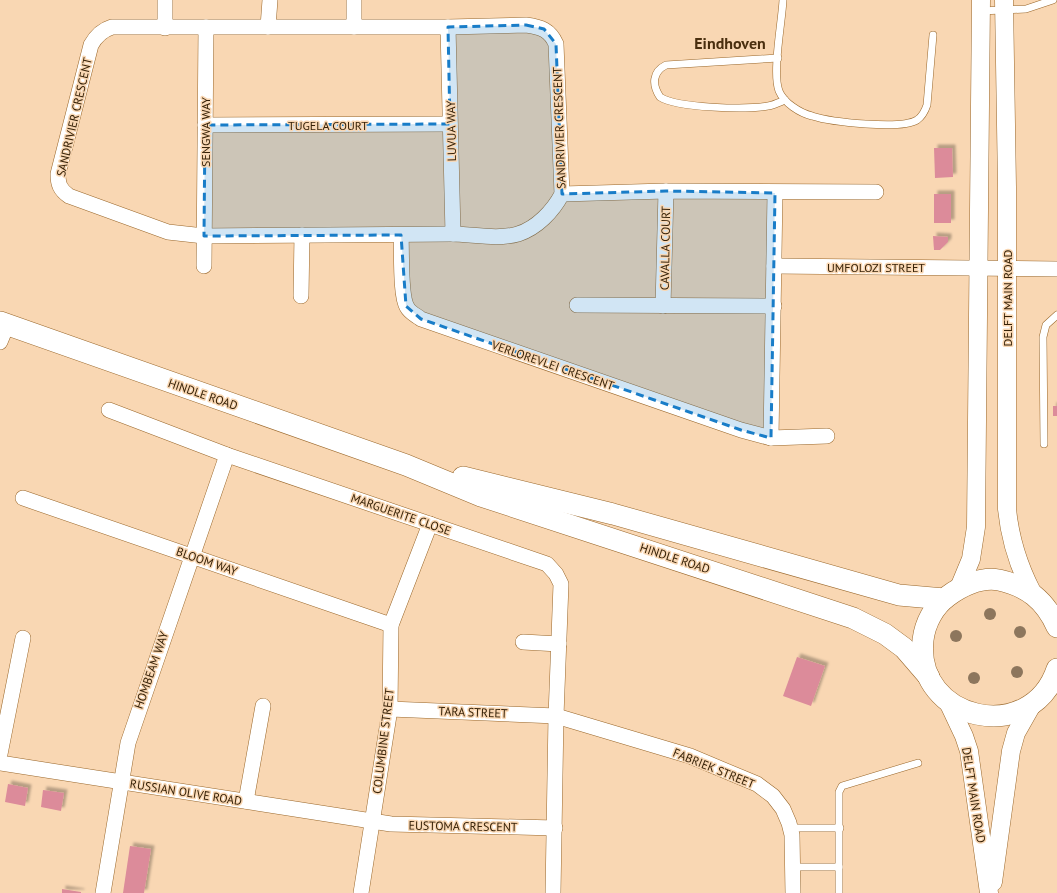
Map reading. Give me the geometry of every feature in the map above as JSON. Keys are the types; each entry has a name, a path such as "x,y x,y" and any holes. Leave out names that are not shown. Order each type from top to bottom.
{"main road":[{"name":"HINDLE ROAD","path":"2,330 406,465 481,496 647,549 853,618 885,634 904,648 929,677"},
{"name":"HINDLE ROAD","path":"406,465 613,514 899,595 951,593"},
{"path":"1055,622 1040,599 1032,592 1014,584 996,580 977,581 951,593 931,616 924,635 923,656 929,677 936,689 947,700 962,710 986,716 999,716 1017,712 1044,699 1057,669"}],"street":[{"path":"165,0 165,28"},
{"path":"268,27 270,0"},
{"path":"354,0 354,27"},
{"name":"DELFT MAIN ROAD","path":"1004,5 1007,269 1007,509 1011,542 1017,561 1032,592"},
{"path":"951,593 971,559 976,527 981,6"},
{"name":"SANDRIVIER CRESCENT","path":"526,25 544,29 553,37 556,44 562,194 552,210 534,227 505,236 453,234 204,236 168,232 69,196 63,192 59,186 58,174 91,45 95,38 105,29 112,27 165,28 448,27 526,25"},
{"name":"SENGWA WAY","path":"204,236 206,27"},
{"name":"LUVUA WAY","path":"448,27 453,234"},
{"name":"TUGELA COURT","path":"205,125 450,124"},
{"path":"562,194 666,191 775,193 876,192"},
{"name":"CAVALLA COURT","path":"663,306 666,191"},
{"path":"771,438 775,193"},
{"path":"301,296 302,235"},
{"name":"VERLOREVLEI CRESCENT","path":"401,235 406,306 412,313 421,319 741,430 771,438 827,436"},
{"path":"204,236 204,266"},
{"name":"UMFOLOZI STREET","path":"774,266 1057,269"},
{"name":"CAVALLA COURT","path":"577,305 774,306"},
{"name":"MARGUERITE CLOSE","path":"109,410 227,455 547,564 556,574 561,584 556,716"},
{"name":"HOMBEAM WAY","path":"104,893 128,743 136,716 227,455"},
{"name":"BLOOM WAY","path":"23,498 391,625"},
{"name":"COLUMBINE STREET","path":"361,893 390,709 391,625 430,524"},
{"path":"0,754 23,638"},
{"path":"523,642 559,644"},
{"name":"DELFT MAIN ROAD","path":"990,893 1011,751 1016,733 1044,699"},
{"name":"DELFT MAIN ROAD","path":"947,700 964,736 969,751 990,893"},
{"path":"246,802 263,706"},
{"name":"TARA STREET","path":"390,709 556,716"},
{"path":"554,893 556,716"},
{"name":"FABRIEK STREET","path":"556,716 690,756 757,784 773,796 783,809 790,828 793,893"},
{"name":"RUSSIAN OLIVE ROAD","path":"0,763 372,822"},
{"name":"EUSTOMA CRESCENT","path":"372,822 391,824 555,828"}],"lane":[{"path":"783,0 778,58 779,91 785,100 797,110 828,119 868,124 894,124 916,120 924,112 927,105 933,35"},
{"path":"981,6 1037,6 1054,0"},
{"path":"778,58 666,65 657,71 655,76 655,86 660,97 671,102 741,108 769,106 785,100"},
{"path":"1044,444 1043,337 1046,325 1057,315"},
{"path":"839,893 839,792 842,786 918,763"},
{"path":"790,828 840,828"},
{"path":"792,868 839,867"}],"highlighted area":[{"path":"526,25 544,29 556,44 562,194 666,191 775,193 771,438 741,430 421,319 406,306 401,235 204,236 205,125 450,124 448,27"}],"building":[{"path":"934,148 952,148 953,177 935,178"},
{"path":"934,194 951,194 951,223 934,223"},
{"path":"933,236 948,237 948,242 940,250 934,250"},
{"path":"1053,406 1057,406 1057,416 1053,416"},
{"path":"797,657 825,666 811,706 783,696"},
{"path":"8,784 28,788 25,806 5,802"},
{"path":"43,790 64,793 61,811 41,807"},
{"path":"130,846 151,849 144,893 123,893"},
{"path":"62,889 81,892 81,893 62,893"}],"district":[{"name":"Eindhoven","path":"730,43"}]}
